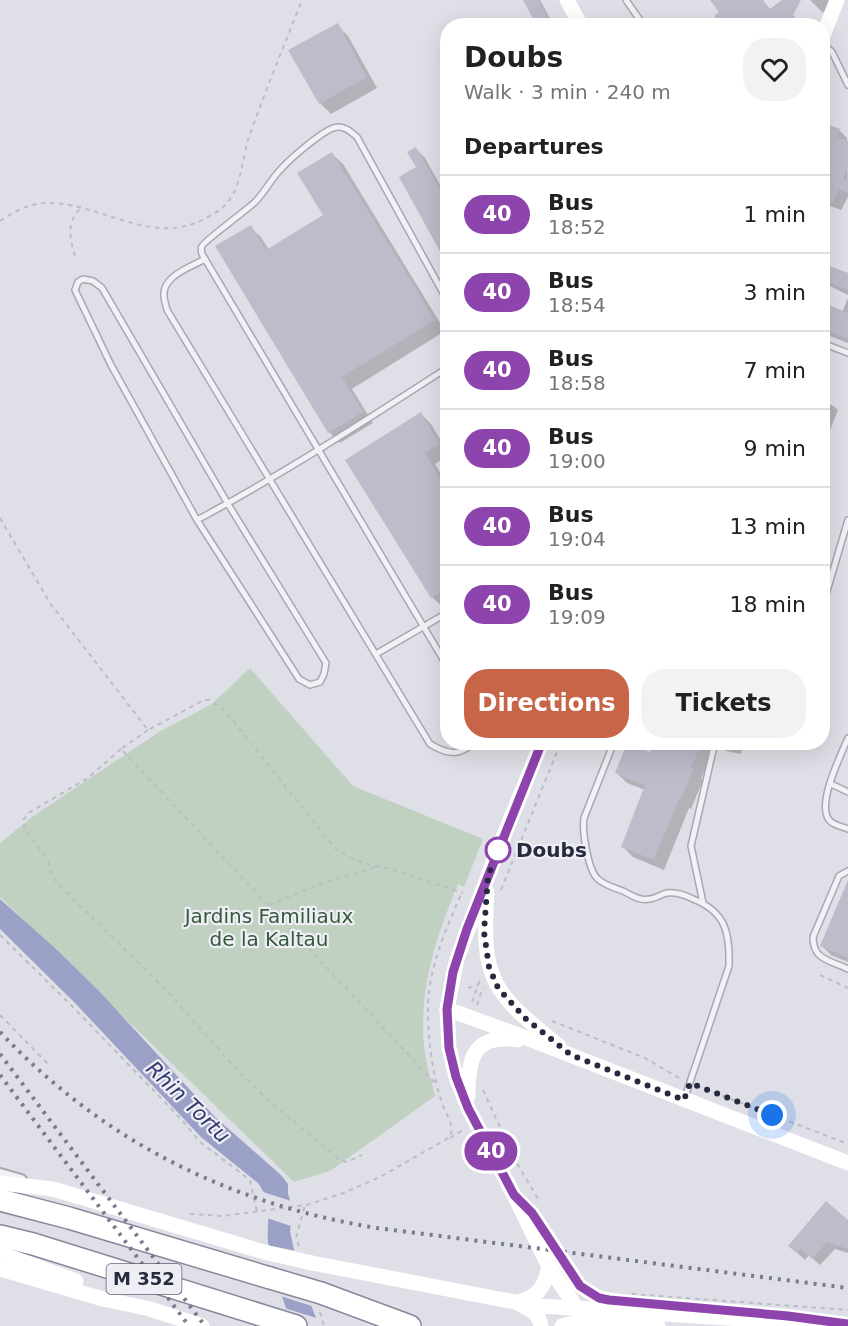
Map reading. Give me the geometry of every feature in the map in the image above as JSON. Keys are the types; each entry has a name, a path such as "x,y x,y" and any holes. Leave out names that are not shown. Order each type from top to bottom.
{"highway":[{"name":"M 352","path":"0,1200 69,1218 321,1293 411,1326"},
{"name":"M 352","path":"0,1236 33,1244 292,1325"}],"street":[{"path":"567,0 577,18"},
{"path":"830,18 837,0"},
{"path":"539,750 457,959 447,1009 449,1048 456,1077 468,1108 549,1267 576,1307 600,1322"},
{"path":"488,876 484,944 492,978 514,1008 571,1055"},
{"path":"447,1009 848,1163"},
{"path":"468,1108 468,1074 471,1060 477,1049 489,1041 520,1040 571,1055"},
{"path":"0,1174 264,1252 515,1302 848,1325"},
{"path":"0,1183 53,1190"},
{"path":"514,1195 532,1213 580,1286 599,1298 627,1303 788,1316 848,1325"},
{"path":"0,1253 202,1326"},
{"path":"515,1302 531,1298 538,1293 549,1267"},
{"path":"0,1269 103,1299 150,1308"},
{"path":"515,1302 534,1312 541,1326"},
{"path":"562,1326 581,1321 658,1326"}],"lane":[{"path":"626,0 638,18"},
{"path":"830,50 848,84"},
{"path":"440,287 357,137 347,129 337,127 327,131 281,169 257,201 226,227 205,240 202,246 201,253 440,654"},
{"path":"205,259 172,278 166,284 163,294 167,310 430,744 440,750"},
{"path":"83,279 93,281 102,288 228,504 326,663 320,682 310,685 299,679 198,520 111,365 75,290 78,282 83,279"},
{"path":"830,346 848,353"},
{"path":"198,520 319,451 440,373"},
{"path":"830,581 848,520"},
{"path":"376,654 440,617"},
{"path":"848,738 825,800 825,813 831,822 848,830"},
{"path":"440,750 452,753 464,750"},
{"path":"611,750 584,818 583,830 594,875 600,881 640,899 649,900 666,893 679,893 703,903 719,915 726,929 729,966 684,1100"},
{"path":"703,903 691,846 713,750"},
{"path":"831,784 848,792"},
{"path":"848,871 839,876 813,937 813,948 816,954 848,969"}],"path":[{"path":"0,220 20,209 44,203 64,204 170,230 193,225 216,213 227,204 233,195 249,138 302,0"},
{"path":"75,256 70,224 80,208"},
{"path":"0,518 50,603 148,730"},
{"path":"362,1155 347,1162 340,1160 267,1100 213,1044 166,990 57,883 43,851 25,830 23,820 30,812 87,778 148,730 204,700 209,700 225,711 335,848 353,859 456,891"},
{"path":"121,749 436,1084"},
{"path":"499,898 558,750"},
{"path":"269,905 323,884 378,867"},
{"path":"0,935 71,1005 182,1120 200,1142 250,1180 257,1212 314,1202 364,1185 448,1140 451,1136 452,1128 436,1084 431,1054 429,990 440,944 462,892"},
{"path":"820,975 848,988"},
{"path":"468,988 484,984"},
{"path":"0,1016 50,1066"},
{"path":"547,1019 645,1058 690,1083 848,1144"},
{"path":"481,1084 515,1160 541,1203"},
{"path":"627,1293 848,1310"}],"green space":[{"name":"Jardins Familiaux de la Kaltau","path":"250,668 353,786 483,839 464,887 458,884 450,904 436,943 427,983 423,1025 424,1046 435,1096 330,1171 294,1182 0,897 0,843 32,817 159,732 212,704"}],"water":[{"name":"Rhin Tortu","path":"0,899 100,992 215,1117 281,1175 288,1184 288,1194 293,1209 290,1231 299,1273 319,1326 292,1326 271,1263 268,1241 268,1205 258,1183 201,1137 75,1003 0,929"}],"pier":[{"path":"260,1191 294,1202 296,1209 294,1227 267,1218"},
{"path":"266,1245 297,1251 301,1272 315,1307 280,1296 271,1271"},
{"path":"284,1308 320,1319 322,1326 289,1326"}],"building":[{"path":"523,0 538,0 548,18 533,18"},
{"path":"710,0 763,0 770,9 782,0 801,0 793,15 796,18 716,18 714,16 719,12"},
{"path":"338,23 367,77 319,104 288,50"},
{"path":"830,125 840,129 837,137 848,141 848,166 843,180 848,182 848,193 839,189 833,203 830,202"},
{"path":"416,147 440,189 440,251 399,177 416,167 407,152"},
{"path":"332,152 435,320 342,377 363,412 328,433 215,246 251,225 266,250 323,215 297,173"},
{"path":"830,266 848,273 848,290 830,283"},
{"path":"830,305 848,313 848,339 830,332"},
{"path":"421,412 440,444 425,453 440,478 440,592 431,598 345,460"},
{"path":"624,750 650,752 651,750 699,750 681,800 679,799 654,860 621,847 645,785 615,773"},
{"path":"848,880 848,958 820,946"},
{"path":"826,1201 848,1220 848,1249 827,1242 812,1259 801,1249 797,1253 788,1246"}],"railway":[{"path":"0,1032 40,1071 126,1136 172,1162 270,1203 377,1228 848,1288"},
{"path":"0,1054 205,1326"},
{"path":"0,1075 189,1326"}],"bus line":[{"name":"40","path":"539,750 467,929 453,972 447,1009 449,1048 456,1077 468,1108 514,1195 532,1213 580,1286 599,1298 627,1303 788,1316 848,1324"}],"place":[{"name":"Doubs","path":"498,850"}],"route":[{"path":"498,850 488,876 484,944 492,978 514,1008 571,1055 684,1100 690,1083 772,1115"}]}
